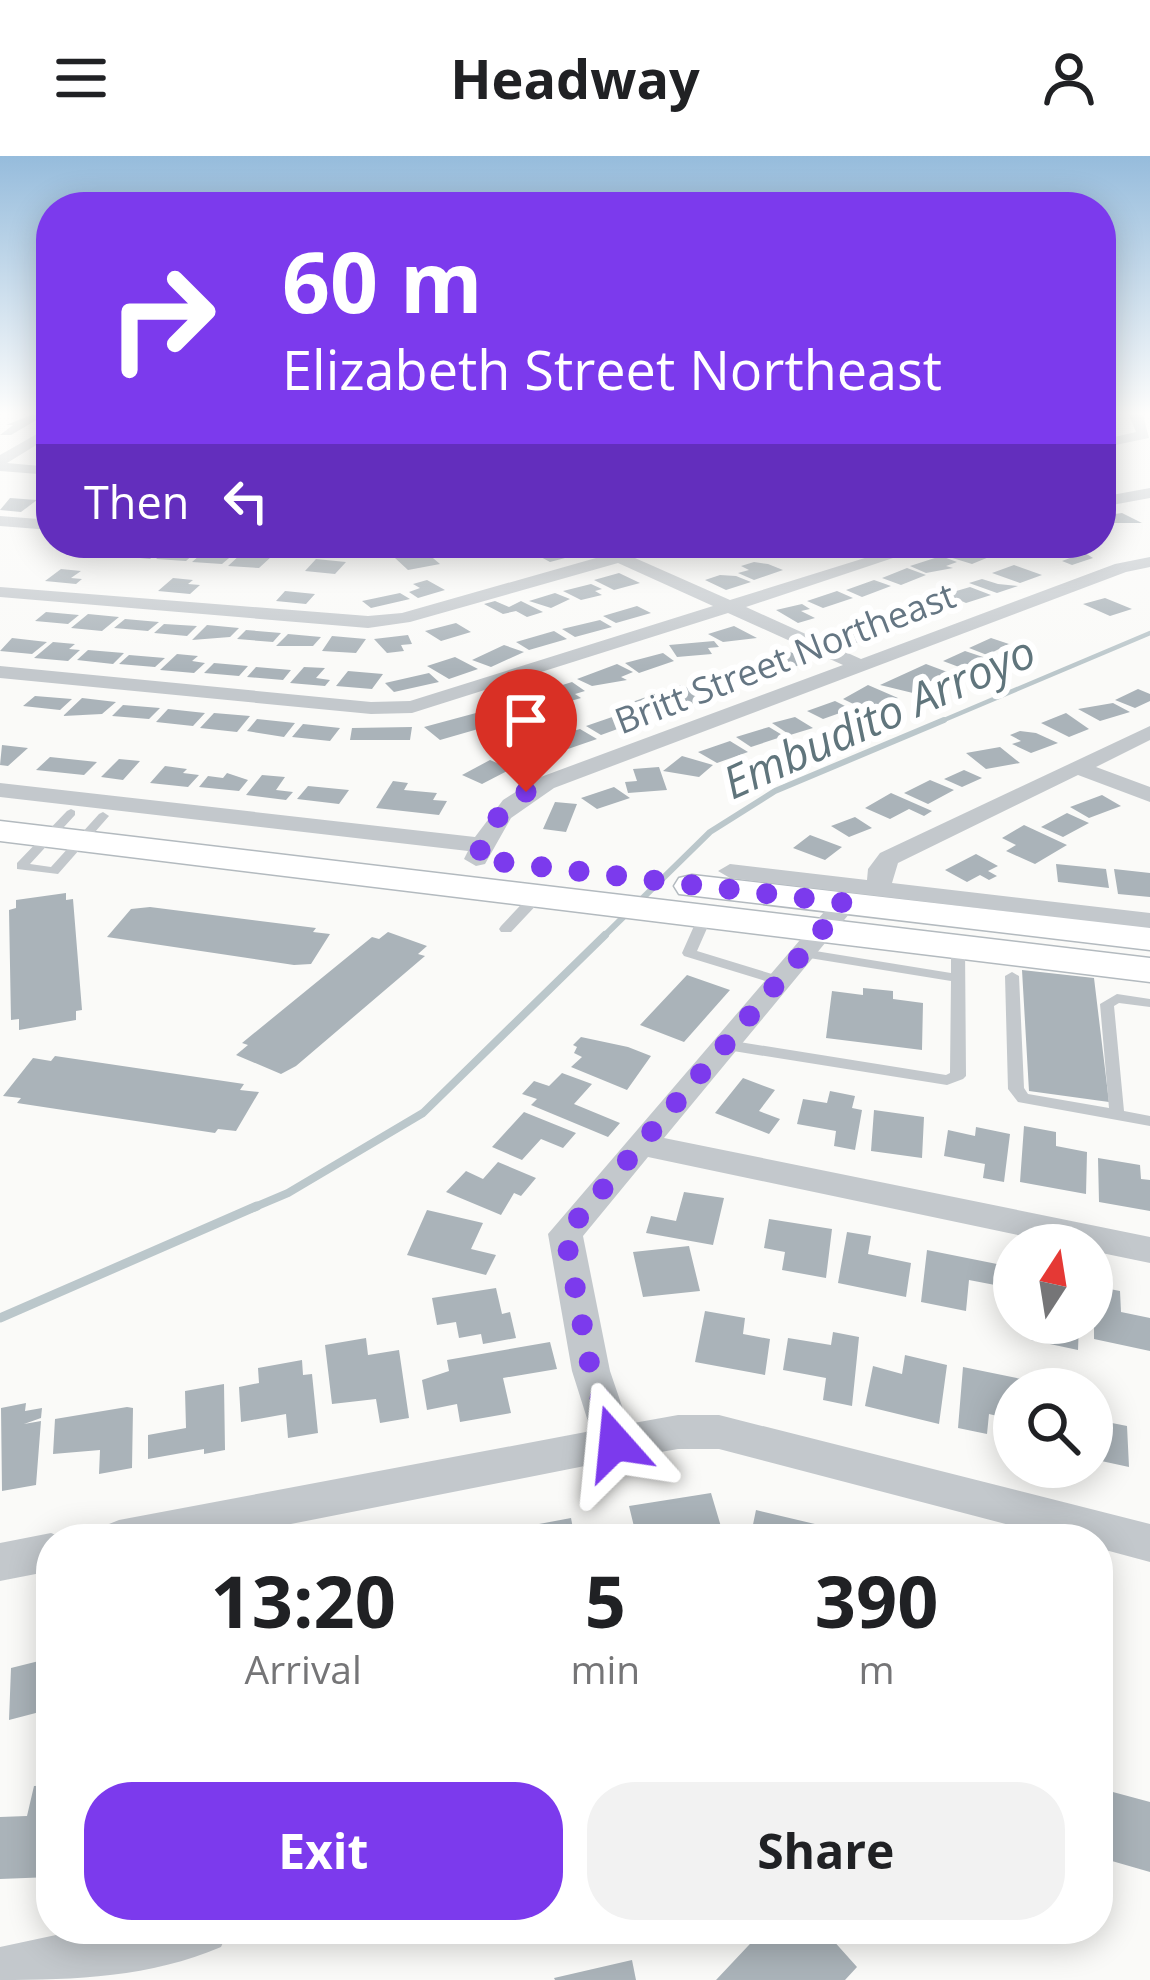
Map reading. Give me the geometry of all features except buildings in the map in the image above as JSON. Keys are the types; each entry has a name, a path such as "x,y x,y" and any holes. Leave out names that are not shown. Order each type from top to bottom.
{"main road":[{"path":"0,804 71,836 538,896 598,889 717,892 837,919 958,962 1114,982 1150,970"},
{"path":"0,831 479,852 598,889"},
{"path":"837,919 1150,939"}],"street":[{"path":"0,521 36,524"},
{"path":"0,592 350,622 386,621 616,558"},
{"path":"622,558 860,665"},
{"path":"0,672 371,708 428,704 885,558"},
{"name":"Britt Street Northeast","path":"479,852 509,803 546,783 1120,568 1150,562"},
{"path":"615,1443 591,1371 565,1234 889,858 1150,732"},
{"path":"1076,767 1150,795"},
{"path":"0,790 479,852"},
{"path":"717,892 837,919 1150,921"},
{"path":"644,1145 1150,1250"},
{"path":"196,1524 678,1432 719,1432 1073,1524"},
{"path":"1113,1534 1150,1544"},
{"path":"0,1562 36,1555"},
{"path":"0,1974 135,1944"}],"lane":[{"path":"71,836 21,866 71,836"},
{"path":"717,892 689,953 780,981"},
{"path":"506,929 538,896"},
{"path":"727,1045 947,1080 958,1076 958,962"},
{"path":"1012,976 1016,1089 1023,1098 1150,1121"},
{"path":"1117,1115 1107,1004 1114,982 1150,1003"}],"waterway":[{"name":"Embudito Arroyo","path":"937,723 1150,633"},
{"name":"Embudito Arroyo","path":"602,938 710,832 775,791 944,720"},
{"name":"Embudito Arroyo","path":"253,1208 288,1193 423,1113 605,935"},
{"name":"Embudito Arroyo","path":"0,1318 253,1208"}],"route":[{"path":"526,792 494,821 476,859 845,903 565,1234 591,1371 615,1443"}]}
